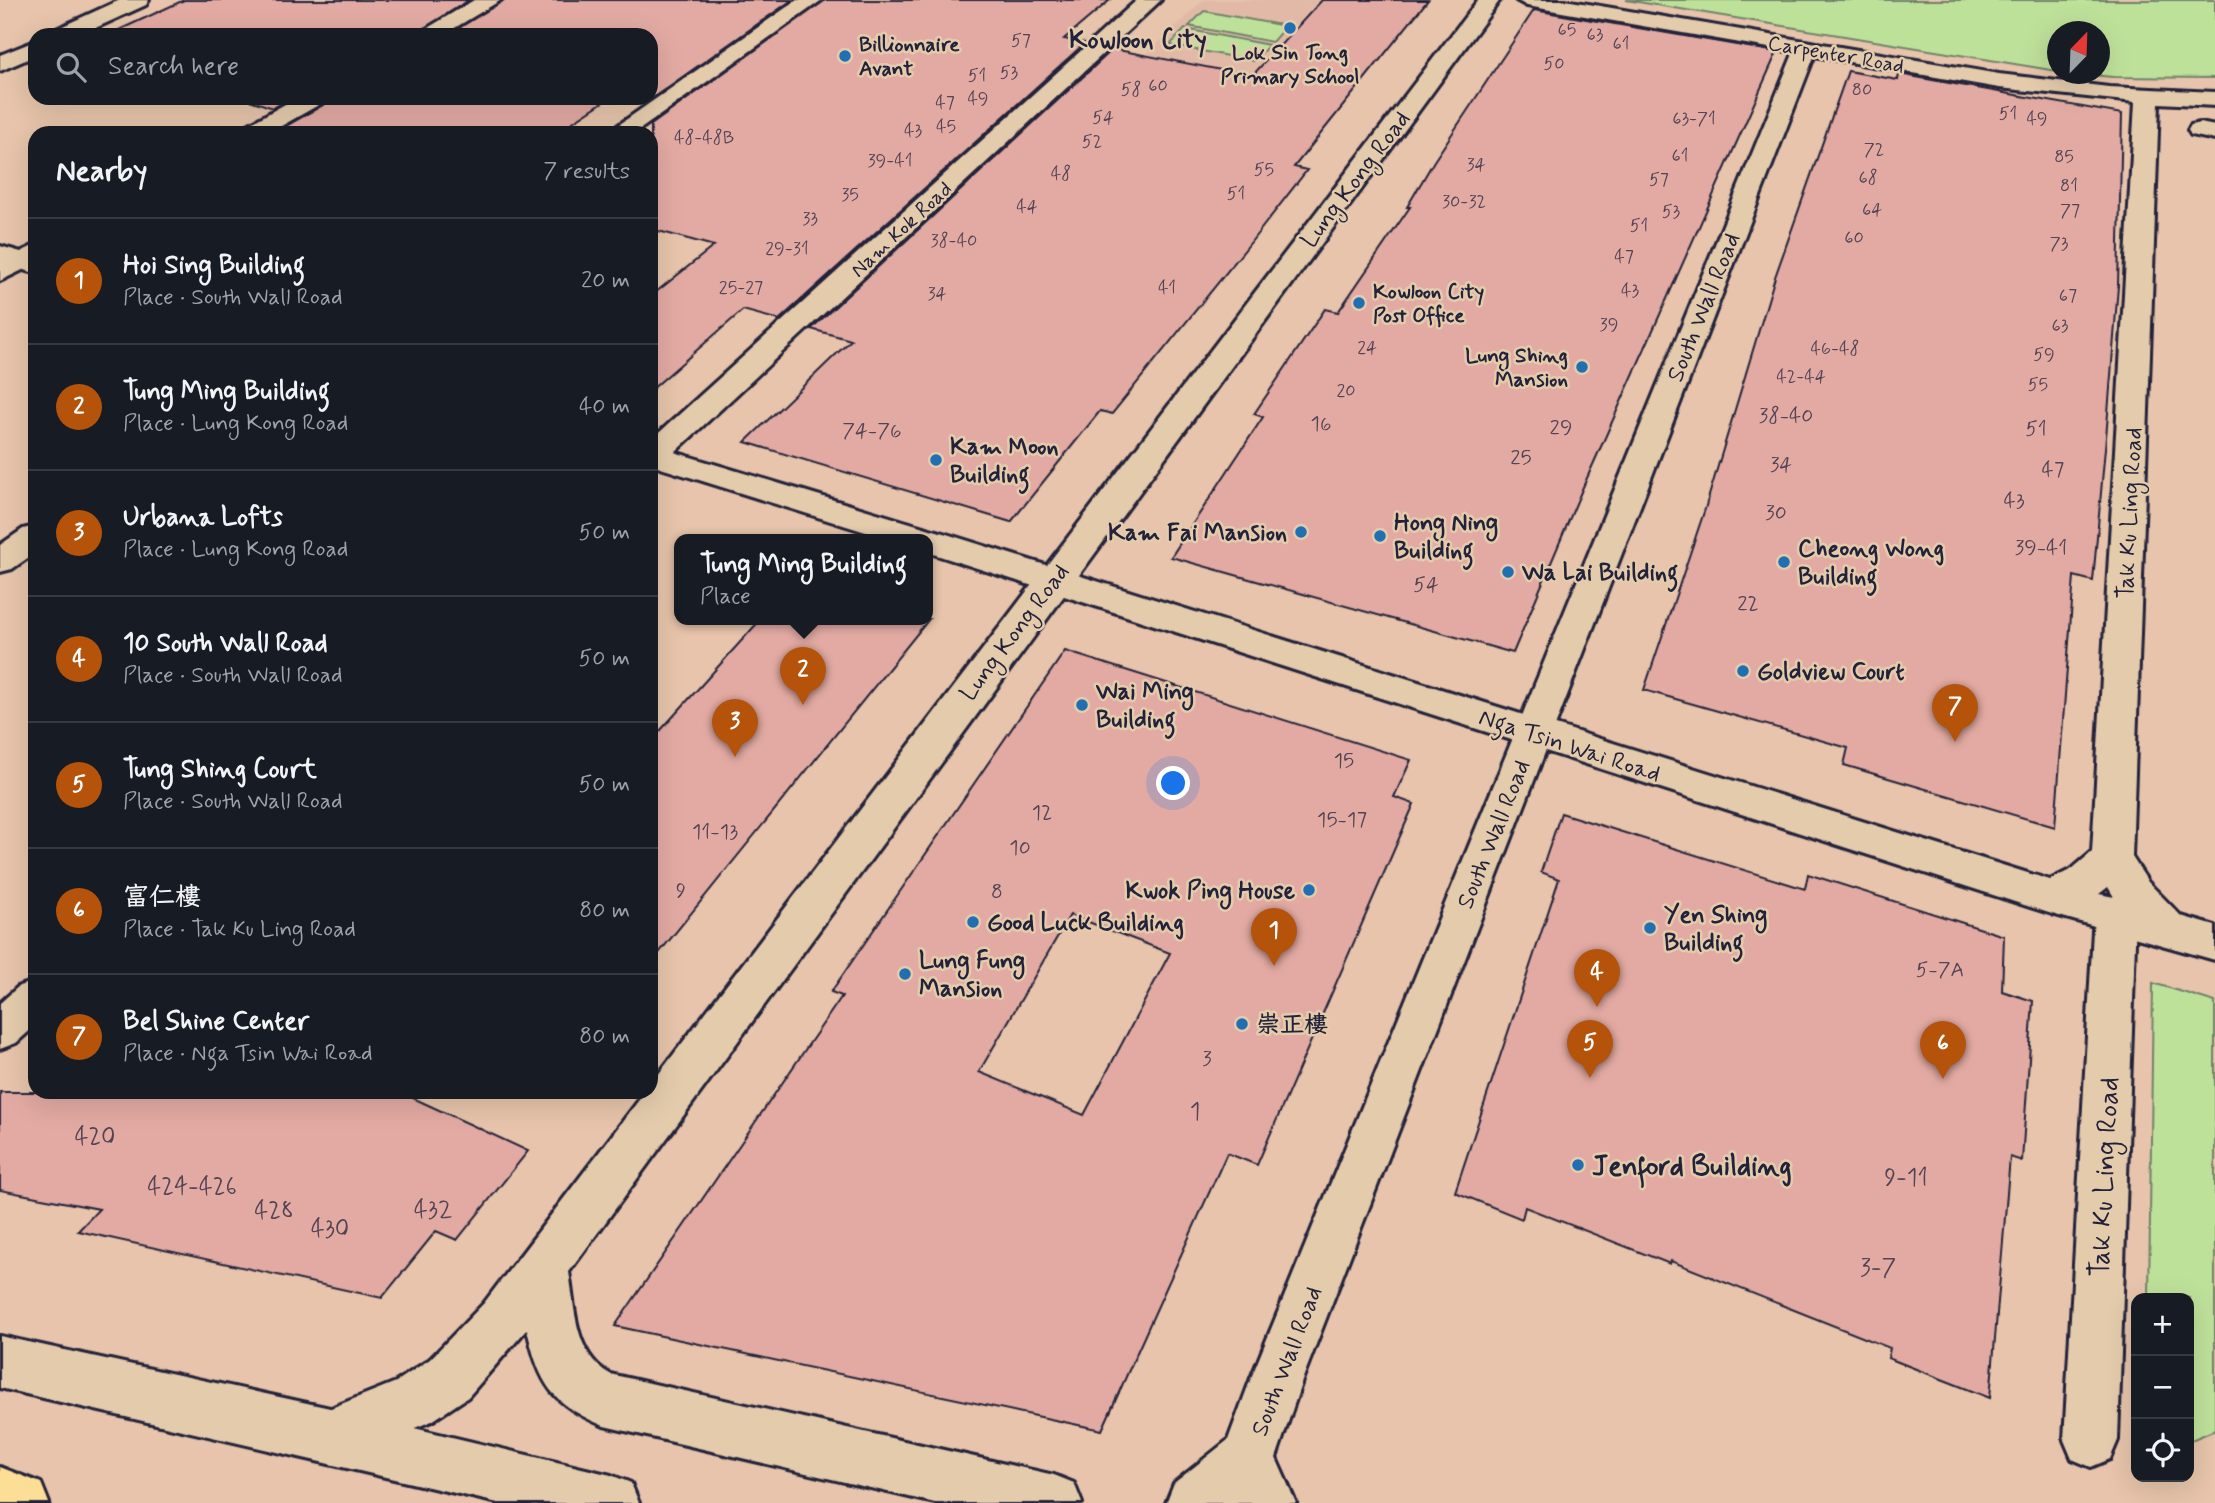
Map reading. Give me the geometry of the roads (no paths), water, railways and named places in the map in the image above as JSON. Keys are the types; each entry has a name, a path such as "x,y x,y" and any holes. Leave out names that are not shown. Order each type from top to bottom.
{"main road":[{"path":"0,1495 21,1503"}],"street":[{"path":"77,28 138,0"},
{"path":"440,28 490,0"},
{"path":"628,126 811,0"},
{"name":"Nam Kok Road","path":"658,451 1150,0"},
{"name":"Lung Kong Road","path":"330,1435 413,1402 449,1378 502,1321 1054,578 1489,0"},
{"name":"Carpenter Road","path":"1527,0 1999,81 2146,96 2215,99"},
{"name":"South Wall Road","path":"1259,1480 1277,1378 1806,49"},
{"path":"0,64 28,51"},
{"name":"Tak Ku Ling Road","path":"2112,858 2148,119 2146,96"},
{"path":"264,126 301,105"},
{"name":"Nga Tsin Wai Road","path":"658,458 909,534"},
{"name":"Nga Tsin Wai Road","path":"933,541 2052,897 2215,943"},
{"path":"0,561 28,542"},
{"path":"2052,897 2087,881 2112,858 2133,894 2167,929"},
{"name":"Tak Ku Ling Road","path":"2091,1440 2115,914"},
{"path":"0,1030 28,1005"},
{"path":"543,1266 557,1346 567,1371 579,1386 604,1399 1054,1503"},
{"path":"0,1362 330,1435 611,1503"},
{"path":"1194,1503 1259,1480"}],"place":[{"name":"Lok Sin Tong Primary School","path":"1290,28"},
{"name":"Billionnaire Avant","path":"845,56"},
{"name":"Kowloon City Post Office","path":"1359,303"},
{"name":"Lung Shing Mansion","path":"1582,367"},
{"name":"Kam Moon Building","path":"936,460"},
{"name":"Kam Fai Mansion","path":"1301,532"},
{"name":"Hong Ning Building","path":"1380,536"},
{"name":"Cheong Wong Building","path":"1784,562"},
{"name":"Wa Lai Building","path":"1508,572"},
{"name":"Goldview Court","path":"1743,671"},
{"name":"Tung Ming Building","path":"803,705"},
{"name":"Wai Ming Building","path":"1082,705"},
{"name":"Bel Shine Center","path":"1955,742"},
{"name":"Urbana Lofts","path":"735,757"},
{"name":"Kwok Ping House","path":"1309,890"},
{"name":"Good Luck Building","path":"973,922"},
{"name":"Yen Shing Building","path":"1650,928"},
{"name":"Hoi Sing Building","path":"1274,966"},
{"name":"Lung Fung Mansion","path":"905,974"},
{"name":"10 South Wall Road","path":"1597,1007"},
{"name":"崇正樓","path":"1242,1024"},
{"name":"Tung Shing Court","path":"1590,1078"},
{"name":"富仁樓","path":"1943,1079"},
{"name":"Jenford Building","path":"1578,1165"}],"district":[{"name":"Kowloon City","path":"1138,39"}]}
